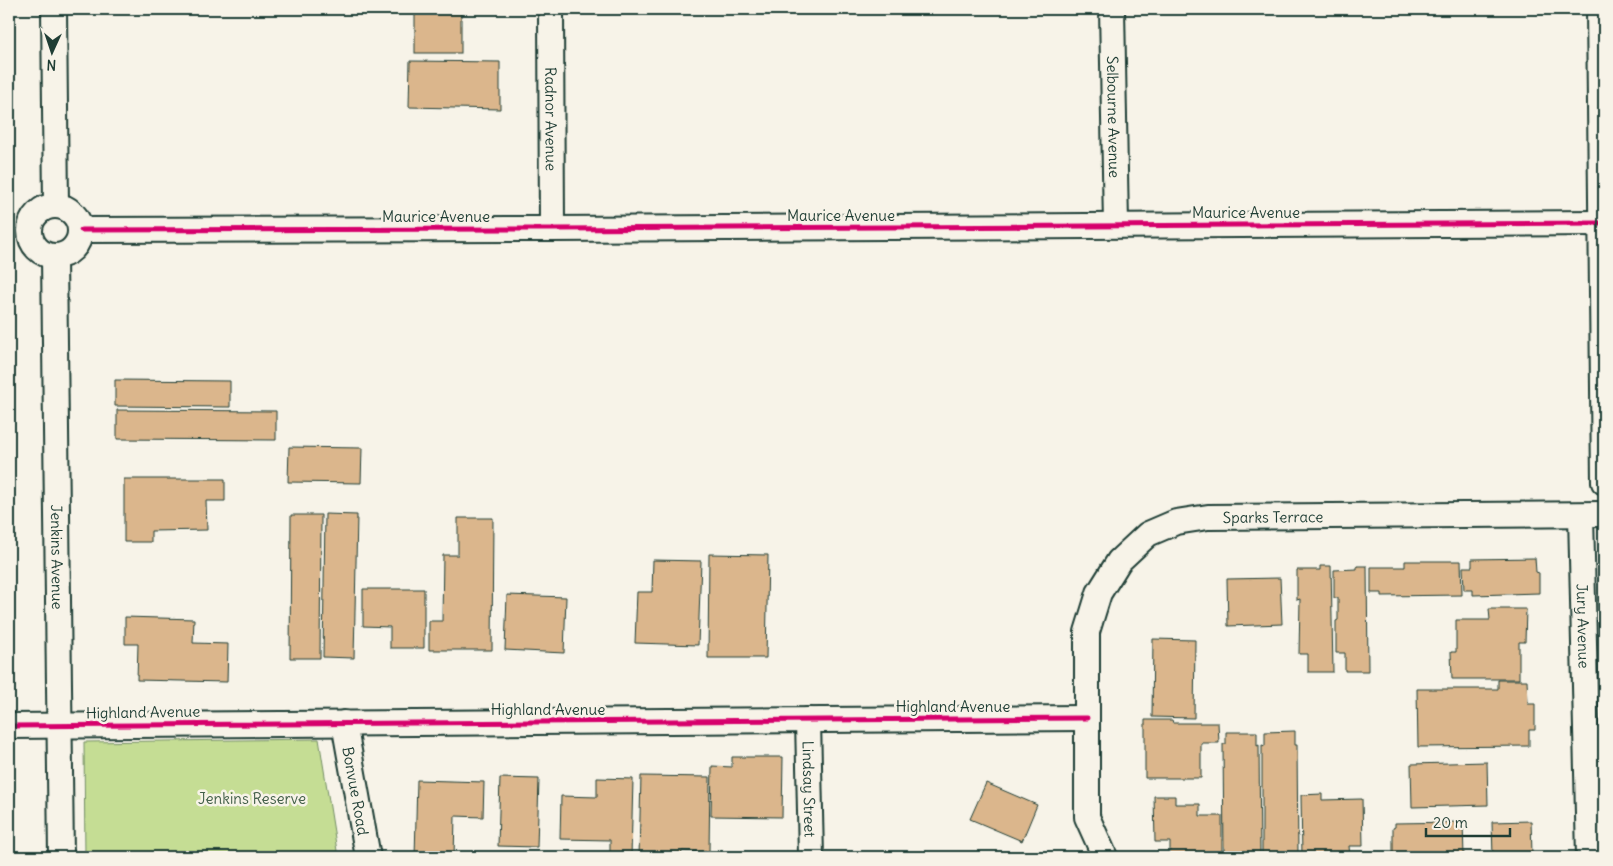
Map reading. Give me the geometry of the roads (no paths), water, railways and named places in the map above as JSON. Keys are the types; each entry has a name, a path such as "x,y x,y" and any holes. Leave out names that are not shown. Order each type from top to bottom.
{"street":[{"path":"54,9 56,206"},
{"name":"Radnor Avenue","path":"551,9 552,229"},
{"name":"Selbourne Avenue","path":"1112,9 1116,226"},
{"path":"1600,9 1604,482"},
{"path":"56,206 69,209 77,217 81,230 78,243 69,253 54,257 43,254 19,236 38,211 56,206"},
{"name":"Maurice Avenue","path":"81,230 1602,223"},
{"name":"Jenkins Avenue","path":"54,257 61,857"},
{"name":"Sparks Terrace","path":"1105,857 1087,817 1088,632 1099,593 1119,561 1148,534 1176,522 1208,517 1604,514"},
{"name":"Jury Avenue","path":"1581,515 1589,857"},
{"name":"Highland Avenue","path":"9,726 1087,718"},
{"name":"Lindsay Street","path":"808,720 811,857"},
{"name":"Bonvue Road","path":"344,723 368,857"}],"park label":[{"name":"Jenkins Reserve","path":"252,798"}]}
